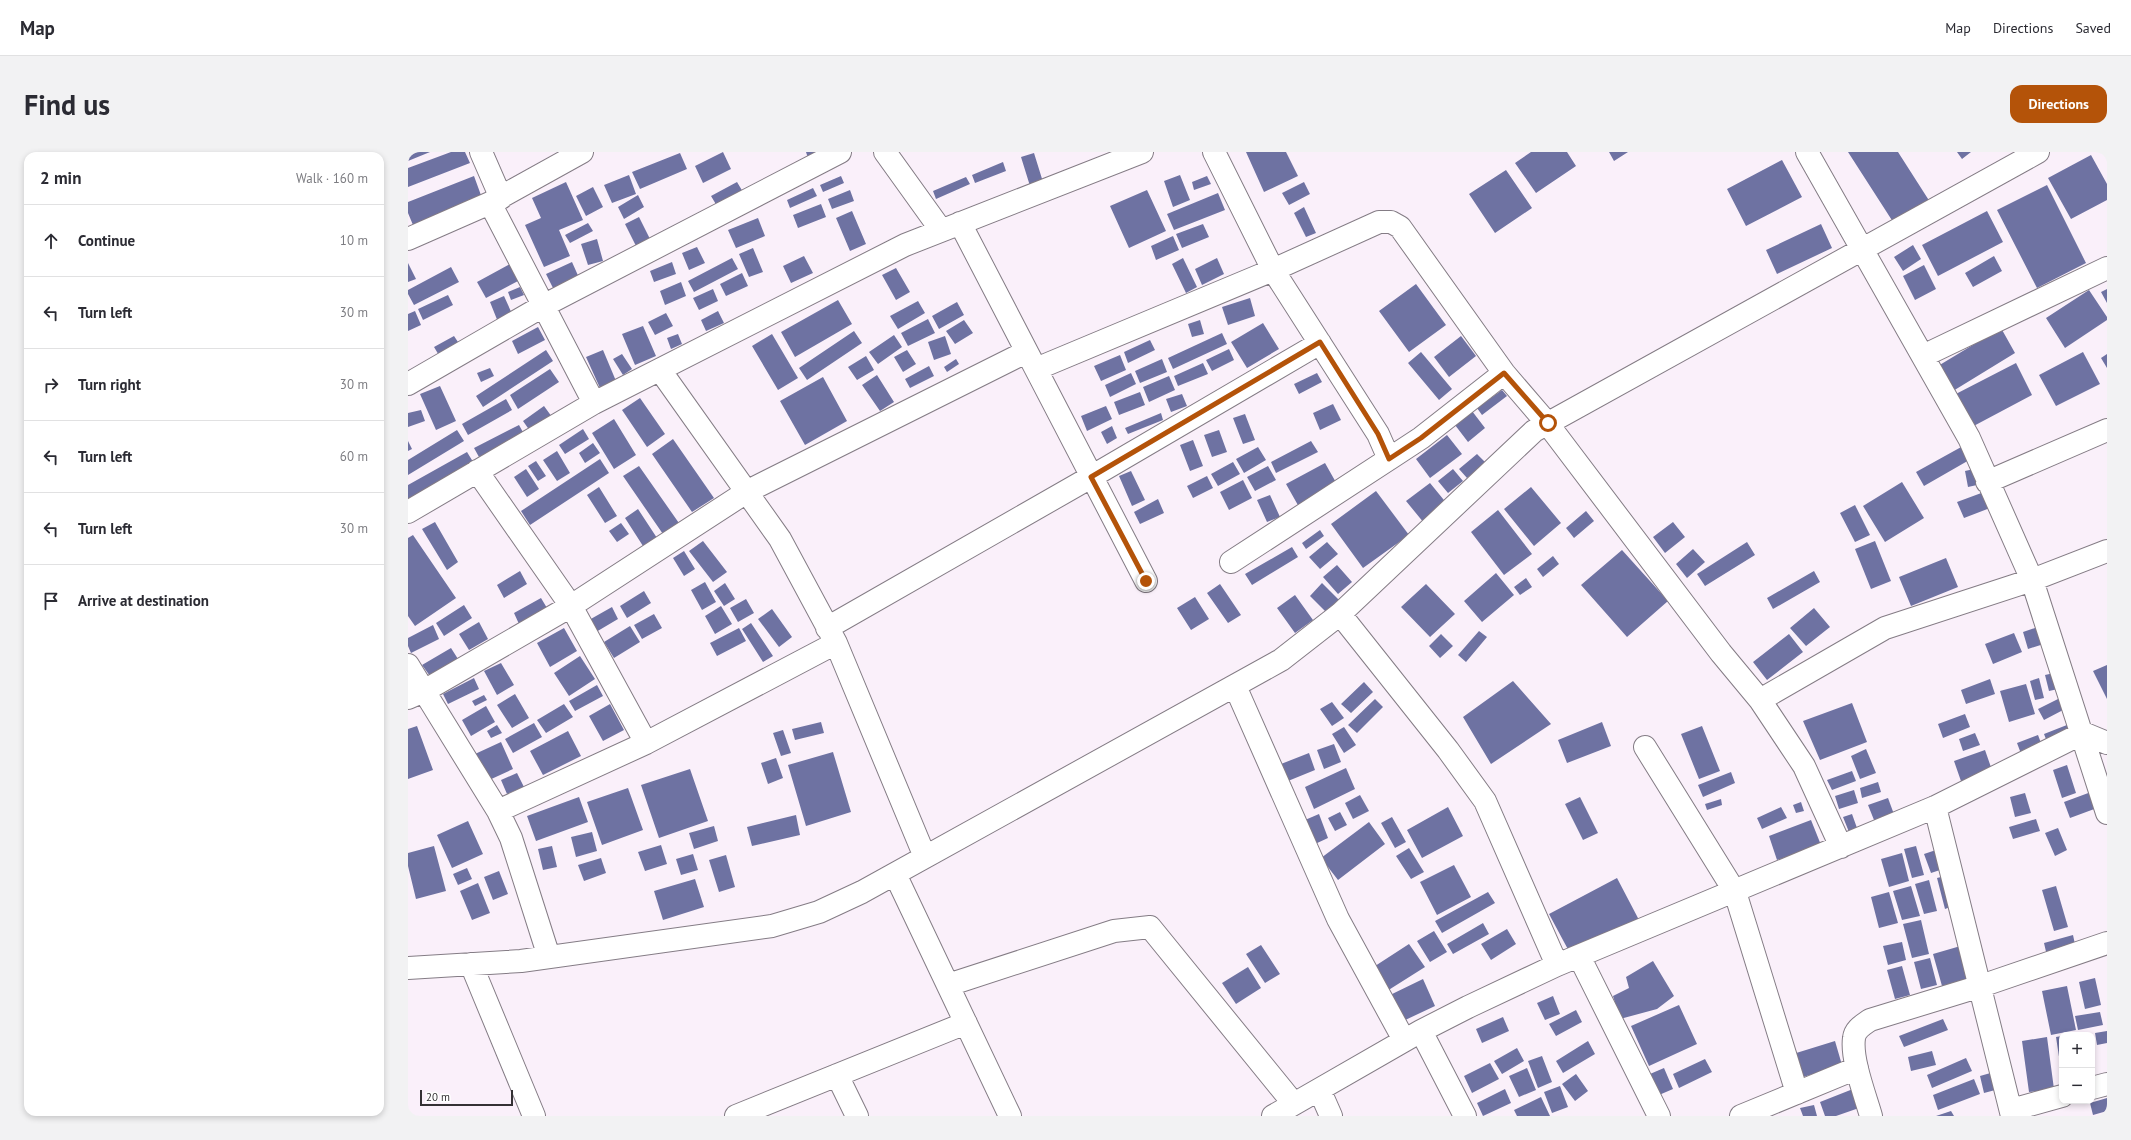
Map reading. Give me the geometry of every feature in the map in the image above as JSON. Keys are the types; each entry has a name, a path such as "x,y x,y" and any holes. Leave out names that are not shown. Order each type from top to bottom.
{"street":[{"path":"481,152 495,200 543,306 594,403"},
{"path":"408,239 495,200 582,152"},
{"path":"408,384 543,306 840,152"},
{"path":"885,152 951,227 1031,360 1146,581"},
{"path":"408,512 594,403 905,245 1142,152"},
{"path":"1214,152 1273,270 1378,434 1389,459"},
{"path":"1807,152 1969,438 1987,482 2032,580 2083,733 2107,812"},
{"path":"408,968 548,957 772,926 819,912 862,892 1281,660 1340,614 1534,430 2038,152"},
{"path":"416,694 572,606 748,491 1031,360 1273,270 1379,222 1391,222 1400,227 1504,373 1548,423 1721,653 1760,700 1804,766 1842,847"},
{"path":"1922,356 2107,268"},
{"path":"498,811 646,743 832,636 1091,477 1320,342"},
{"path":"660,370 748,491 780,539 832,636 925,858"},
{"path":"1231,562 1421,438 1504,373"},
{"path":"1987,482 2107,430"},
{"path":"477,471 572,606 646,743"},
{"path":"1760,700 1885,628 2032,580 2107,551"},
{"path":"1340,614 1448,750 1485,801 1557,965"},
{"path":"408,665 416,694 498,811 511,838 548,957"},
{"path":"1235,686 1338,919 1465,1116"},
{"path":"1273,1116 1320,1091 1412,1035 1557,965 1735,892 1935,807 2083,733 2107,743"},
{"path":"1645,747 1735,892 1797,1093"},
{"path":"1935,807 2012,1113 2059,1097"},
{"path":"894,874 1010,1116"},
{"path":"948,985 1114,931 1150,927 1294,1104"},
{"path":"1871,1116 1857,1068 1854,1038 1858,1027 1870,1020 1981,986 2107,943"},
{"path":"1579,956 1659,1116"},
{"path":"470,964 534,1116"},
{"path":"736,1116 966,1023"},
{"path":"1741,1116 1857,1068"},
{"path":"837,1075 857,1116"},
{"path":"2095,1087 2107,1084"},
{"path":"1320,1091 1331,1116"}],"building":[{"path":"408,152 430,152 408,161"},
{"path":"451,152 465,152 470,163 408,187 408,168"},
{"path":"723,152 731,169 703,183 695,166"},
{"path":"806,152 819,152 808,158"},
{"path":"1246,152 1286,152 1298,176 1264,192"},
{"path":"1531,152 1567,152 1576,166 1536,193 1515,163"},
{"path":"1609,152 1628,152 1614,161"},
{"path":"1848,152 1898,152 1930,202 1895,225"},
{"path":"1957,152 1971,152 1962,159"},
{"path":"680,153 687,169 640,189 632,172"},
{"path":"1034,153 1043,182 1030,186 1021,157"},
{"path":"2091,155 2107,184 2107,200 2071,219 2048,178"},
{"path":"1782,160 1802,197 1746,226 1727,189"},
{"path":"1003,162 1006,171 975,183 972,175"},
{"path":"1506,170 1532,208 1495,233 1469,194"},
{"path":"629,175 636,194 612,203 604,185"},
{"path":"1180,175 1190,200 1173,207 1164,181"},
{"path":"474,176 482,198 413,225 408,213 408,202"},
{"path":"841,176 844,183 823,192 820,185"},
{"path":"1207,176 1211,184 1194,190 1192,182"},
{"path":"966,177 970,184 936,199 933,191"},
{"path":"566,182 583,220 559,230 570,256 544,267 525,225 541,218 532,198"},
{"path":"737,182 743,192 717,206 711,196"},
{"path":"1304,182 1310,194 1289,205 1282,193"},
{"path":"2047,185 2086,263 2037,288 1997,210"},
{"path":"593,187 603,207 586,216 576,196"},
{"path":"813,188 817,196 790,208 787,200"},
{"path":"850,190 854,201 832,209 828,199"},
{"path":"1147,190 1166,231 1129,248 1110,206"},
{"path":"1218,193 1225,210 1174,230 1167,214"},
{"path":"638,195 644,207 624,219 618,207"},
{"path":"821,204 826,217 798,228 793,215"},
{"path":"1304,207 1316,233 1306,237 1294,213"},
{"path":"852,211 866,244 850,251 836,218"},
{"path":"1987,211 2003,242 1938,276 1922,245"},
{"path":"639,217 650,239 636,246 625,224"},
{"path":"758,218 765,236 736,248 728,230"},
{"path":"588,223 593,231 570,243 565,235"},
{"path":"1203,224 1209,237 1182,248 1176,234"},
{"path":"1821,224 1832,248 1777,274 1766,250"},
{"path":"1173,236 1179,250 1156,260 1151,246"},
{"path":"597,239 603,261 588,265 581,244"},
{"path":"1913,245 1921,259 1903,271 1894,257"},
{"path":"697,247 705,263 689,270 682,253"},
{"path":"753,248 763,272 749,277 739,254"},
{"path":"804,256 813,273 791,283 783,266"},
{"path":"1994,256 2002,271 1973,287 1965,273"},
{"path":"732,258 738,269 694,292 688,281"},
{"path":"1183,258 1197,287 1186,293 1172,264"},
{"path":"1217,258 1224,274 1202,285 1195,269"},
{"path":"572,262 580,280 555,292 546,274"},
{"path":"672,262 676,274 654,282 650,271"},
{"path":"408,263 416,279 408,282"},
{"path":"512,263 520,280 486,298 477,282"},
{"path":"1924,265 1936,289 1915,300 1903,276"},
{"path":"451,267 459,282 414,305 408,294 408,290"},
{"path":"896,268 910,292 896,300 882,275"},
{"path":"742,273 748,286 726,296 720,284"},
{"path":"681,282 686,296 665,305 660,291"},
{"path":"1416,284 1446,325 1409,352 1379,311"},
{"path":"520,287 524,295 511,300 508,292"},
{"path":"713,289 718,301 699,310 693,298"},
{"path":"2107,289 2107,303 2101,292"},
{"path":"2089,290 2107,317 2107,320 2065,348 2046,318"},
{"path":"448,295 453,305 423,320 418,309"},
{"path":"504,296 513,316 498,322 490,302"},
{"path":"1250,298 1255,316 1228,325 1222,307"},
{"path":"838,300 852,324 795,357 781,332"},
{"path":"918,301 925,313 898,329 890,316"},
{"path":"957,302 964,315 939,329 932,316"},
{"path":"415,311 421,325 408,331 408,314"},
{"path":"718,311 724,323 706,331 701,320"},
{"path":"666,313 673,326 655,335 648,322"},
{"path":"928,319 935,333 908,346 901,333"},
{"path":"964,320 973,333 955,344 946,331"},
{"path":"1200,320 1204,334 1192,337 1188,324"},
{"path":"1263,323 1279,349 1247,368 1231,342"},
{"path":"643,326 656,356 635,365 622,334"},
{"path":"538,327 545,340 518,354 512,341"},
{"path":"2001,328 2015,353 1953,391 1938,366"},
{"path":"854,331 862,343 807,380 799,368"},
{"path":"1222,333 1227,344 1173,369 1168,358"},
{"path":"678,334 682,344 671,349 667,338"},
{"path":"772,334 798,378 778,390 752,346"},
{"path":"894,335 902,347 878,364 869,352"},
{"path":"454,336 460,345 440,357 434,347"},
{"path":"945,336 951,354 934,360 928,342"},
{"path":"1461,336 1476,356 1449,377 1434,357"},
{"path":"1150,340 1155,350 1128,363 1124,352"},
{"path":"1229,349 1234,360 1212,371 1206,360"},
{"path":"546,350 553,361 483,407 476,396"},
{"path":"603,350 616,381 600,388 586,357"},
{"path":"907,350 916,364 903,372 894,357"},
{"path":"1421,352 1452,389 1439,400 1408,363"},
{"path":"2083,352 2100,384 2056,406 2039,375"},
{"path":"622,354 632,369 623,375 613,359"},
{"path":"2107,354 2107,368 2101,358"},
{"path":"1120,355 1126,370 1101,381 1094,366"},
{"path":"866,356 874,370 857,380 848,367"},
{"path":"956,359 959,364 947,372 944,367"},
{"path":"1162,359 1167,372 1140,383 1135,371"},
{"path":"1203,363 1208,374 1178,386 1174,376"},
{"path":"2016,363 2032,395 1968,429 1950,397"},
{"path":"929,366 934,376 910,388 905,379"},
{"path":"490,368 494,376 481,382 477,373"},
{"path":"550,369 559,382 518,409 510,395"},
{"path":"1131,373 1136,384 1110,397 1105,385"},
{"path":"1317,373 1322,382 1299,394 1294,384"},
{"path":"877,375 894,402 880,411 862,385"},
{"path":"1169,376 1175,390 1149,402 1143,387"},
{"path":"823,377 847,421 805,445 780,401"},
{"path":"440,386 456,421 436,430 420,394"},
{"path":"1502,390 1507,396 1482,415 1477,408"},
{"path":"1140,392 1145,405 1119,415 1114,402"},
{"path":"1182,394 1187,406 1171,412 1166,399"},
{"path":"640,398 665,434 647,447 622,410"},
{"path":"506,399 512,410 468,435 462,424"},
{"path":"1333,404 1341,420 1320,430 1313,413"},
{"path":"544,406 552,417 530,431 523,421"},
{"path":"1106,406 1112,419 1087,431 1081,416"},
{"path":"421,410 425,421 408,427 408,413"},
{"path":"1472,411 1485,428 1468,442 1455,425"},
{"path":"1161,413 1163,420 1128,434 1125,428"},
{"path":"1245,414 1255,440 1243,444 1233,418"},
{"path":"614,419 636,455 614,469 592,433"},
{"path":"519,425 524,434 479,457 474,448"},
{"path":"1112,426 1117,438 1107,444 1101,432"},
{"path":"583,429 589,439 565,454 559,445"},
{"path":"457,430 464,441 408,475 408,460"},
{"path":"1219,430 1227,452 1212,457 1204,435"},
{"path":"1447,435 1462,454 1430,478 1416,459"},
{"path":"673,439 714,498 692,512 652,454"},
{"path":"1193,440 1203,466 1190,471 1180,445"},
{"path":"408,441 412,449 408,451"},
{"path":"1311,441 1318,452 1276,473 1271,462"},
{"path":"593,443 600,453 585,463 579,453"},
{"path":"1963,446 1971,459 1924,486 1916,472"},
{"path":"1258,447 1266,460 1244,473 1236,459"},
{"path":"557,451 570,473 557,481 543,460"},
{"path":"467,452 475,465 408,503 408,485"},
{"path":"1477,454 1486,463 1467,478 1459,469"},
{"path":"600,459 609,473 530,525 521,511"},
{"path":"536,461 546,476 538,481 528,466"},
{"path":"1233,462 1240,474 1218,486 1211,474"},
{"path":"1325,463 1338,486 1299,507 1286,484"},
{"path":"639,466 681,526 665,537 623,476"},
{"path":"1268,466 1276,480 1255,491 1247,477"},
{"path":"526,469 539,489 527,497 514,477"},
{"path":"1453,469 1463,481 1448,493 1438,481"},
{"path":"1974,469 1977,485 1968,487 1965,471"},
{"path":"1131,471 1145,500 1132,506 1119,476"},
{"path":"1207,476 1213,488 1193,498 1187,486"},
{"path":"1243,480 1252,498 1229,510 1220,492"},
{"path":"1902,482 1924,518 1885,542 1863,506"},
{"path":"1430,483 1448,505 1424,523 1406,501"},
{"path":"599,487 617,516 605,523 587,495"},
{"path":"1531,487 1561,523 1534,546 1504,509"},
{"path":"1376,491 1409,535 1363,568 1331,524"},
{"path":"1984,492 1990,508 1964,518 1957,502"},
{"path":"1270,495 1280,517 1267,522 1257,500"},
{"path":"1158,499 1164,513 1140,524 1134,512"},
{"path":"1855,505 1870,535 1855,542 1840,513"},
{"path":"638,509 657,538 643,546 625,518"},
{"path":"1498,510 1532,554 1504,575 1471,532"},
{"path":"1586,511 1594,521 1574,538 1566,528"},
{"path":"435,522 458,562 447,570 422,529"},
{"path":"1673,522 1685,537 1665,553 1653,537"},
{"path":"621,523 629,534 617,542 609,531"},
{"path":"1320,530 1324,536 1306,549 1302,543"},
{"path":"413,535 456,598 415,626 408,616 408,538"},
{"path":"703,541 727,572 713,582 689,551"},
{"path":"1875,541 1891,581 1871,589 1855,549"},
{"path":"1327,542 1338,554 1320,569 1309,557"},
{"path":"1747,542 1755,555 1705,586 1697,574"},
{"path":"1292,547 1298,557 1252,585 1245,574"},
{"path":"1693,549 1705,562 1687,578 1676,564"},
{"path":"1622,550 1668,601 1627,637 1581,585"},
{"path":"684,551 695,569 684,576 673,558"},
{"path":"1553,556 1559,564 1543,577 1537,569"},
{"path":"1946,558 1958,587 1911,606 1899,577"},
{"path":"1337,565 1352,582 1338,594 1323,577"},
{"path":"520,571 527,584 504,598 497,585"},
{"path":"1814,571 1820,582 1773,609 1767,598"},
{"path":"1496,573 1514,595 1482,622 1464,601"},
{"path":"1526,578 1532,587 1520,595 1514,587"},
{"path":"705,582 716,602 702,610 691,590"},
{"path":"725,583 735,599 724,606 714,591"},
{"path":"1322,583 1341,602 1328,614 1310,596"},
{"path":"1220,584 1241,615 1228,623 1207,593"},
{"path":"1426,584 1455,614 1430,637 1401,607"},
{"path":"644,591 651,603 627,618 620,606"},
{"path":"1295,595 1313,620 1295,633 1277,608"},
{"path":"1195,597 1209,619 1191,630 1177,608"},
{"path":"541,598 547,608 519,624 514,613"},
{"path":"746,599 754,613 738,622 730,608"},
{"path":"464,605 472,618 444,636 436,623"},
{"path":"721,606 732,624 715,634 705,616"},
{"path":"612,607 618,619 596,632 589,620"},
{"path":"1814,608 1830,627 1806,646 1790,628"},
{"path":"772,609 792,637 779,647 758,619"},
{"path":"654,614 662,628 642,639 634,625"},
{"path":"479,622 488,639 469,650 459,634"},
{"path":"751,623 773,656 763,662 742,629"},
{"path":"433,625 439,639 411,653 408,646 408,638"},
{"path":"630,626 640,642 614,658 604,642"},
{"path":"2041,626 2047,643 2028,649 2023,632"},
{"path":"564,628 577,651 550,667 537,643"},
{"path":"739,628 746,641 717,656 710,643"},
{"path":"1479,631 1487,637 1466,662 1458,655"},
{"path":"2014,633 2022,652 1993,664 1985,644"},
{"path":"1441,634 1453,646 1440,658 1429,646"},
{"path":"1789,634 1803,652 1767,680 1753,662"},
{"path":"451,648 458,659 430,676 422,665"},
{"path":"580,656 595,679 569,696 554,673"},
{"path":"501,663 514,685 497,695 484,671"},
{"path":"2107,665 2107,699 2093,671"},
{"path":"2054,673 2058,689 2049,691 2045,675"},
{"path":"474,678 479,689 448,704 443,694"},
{"path":"2039,678 2044,698 2035,700 2030,681"},
{"path":"1990,679 1995,694 1966,704 1961,690"},
{"path":"1513,681 1551,724 1491,764 1463,717"},
{"path":"1364,682 1373,692 1351,713 1341,704"},
{"path":"2026,684 2035,714 2009,722 2000,691"},
{"path":"597,685 603,696 575,711 569,701"},
{"path":"515,694 529,718 512,728 497,705"},
{"path":"484,695 487,700 475,706 472,701"},
{"path":"2060,698 2065,709 2044,720 2038,709"},
{"path":"1375,699 1383,707 1357,733 1348,725"},
{"path":"1332,702 1344,718 1332,726 1320,709"},
{"path":"1852,703 1867,742 1820,760 1803,721"},
{"path":"564,704 573,717 546,733 537,720"},
{"path":"610,704 624,730 603,741 589,716"},
{"path":"486,706 495,722 471,736 462,720"},
{"path":"1965,714 1970,727 1943,738 1938,724"},
{"path":"821,722 824,733 795,740 792,729"},
{"path":"1602,722 1611,746 1567,763 1558,740"},
{"path":"534,723 542,737 513,753 505,739"},
{"path":"2072,723 2076,735 2049,747 2044,734"},
{"path":"497,725 502,733 491,738 487,731"},
{"path":"417,726 433,770 408,779 408,729"},
{"path":"1702,726 1720,771 1699,779 1681,734"},
{"path":"1344,727 1356,745 1344,753 1332,734"},
{"path":"783,730 791,753 781,756 773,733"},
{"path":"568,731 581,756 543,775 530,751"},
{"path":"1975,733 1980,745 1963,751 1959,739"},
{"path":"2038,735 2044,751 2023,759 2017,743"},
{"path":"501,742 513,769 487,781 475,754"},
{"path":"1334,744 1341,762 1324,769 1317,750"},
{"path":"1866,749 1876,773 1860,779 1851,756"},
{"path":"1985,750 1993,773 1962,784 1954,761"},
{"path":"833,752 851,812 806,826 788,765"},
{"path":"1309,753 1315,770 1288,781 1281,764"},
{"path":"776,758 783,778 768,784 761,763"},
{"path":"2067,765 2076,793 2062,798 2053,770"},
{"path":"1346,768 1355,789 1314,809 1305,787"},
{"path":"690,769 708,821 659,838 641,785"},
{"path":"1852,771 1856,781 1832,790 1827,780"},
{"path":"1731,772 1735,783 1703,797 1698,785"},
{"path":"517,773 524,787 507,794 501,780"},
{"path":"1878,782 1881,792 1862,798 1860,788"},
{"path":"628,788 643,830 602,845 587,802"},
{"path":"1854,790 1858,803 1839,809 1835,796"},
{"path":"2091,792 2097,808 2070,818 2064,802"},
{"path":"2025,793 2031,813 2015,817 2010,797"},
{"path":"1360,795 1369,811 1353,819 1345,803"},
{"path":"579,797 588,822 536,841 527,816"},
{"path":"1580,797 1598,833 1583,840 1565,804"},
{"path":"1888,798 1895,817 1876,825 1868,805"},
{"path":"1721,799 1722,805 1707,810 1705,804"},
{"path":"1801,802 1804,811 1796,813 1793,805"},
{"path":"1448,807 1463,836 1422,858 1407,830"},
{"path":"1781,807 1787,818 1762,829 1757,818"},
{"path":"1340,812 1347,825 1335,831 1328,818"},
{"path":"1319,814 1328,838 1315,844 1305,820"},
{"path":"1852,814 1857,828 1849,832 1843,817"},
{"path":"796,815 800,835 752,846 747,827"},
{"path":"1392,817 1406,842 1395,848 1381,823"},
{"path":"2036,819 2040,831 2013,839 2009,827"},
{"path":"1811,820 1821,845 1777,860 1769,836"},
{"path":"468,821 483,854 452,868 437,835"},
{"path":"1369,822 1385,844 1338,880 1321,858"},
{"path":"714,826 718,841 694,849 689,833"},
{"path":"2058,828 2067,850 2055,856 2045,833"},
{"path":"592,832 597,851 576,857 571,837"},
{"path":"661,845 667,864 645,871 638,852"},
{"path":"434,846 446,891 416,899 408,866 408,853"},
{"path":"552,846 557,867 543,870 538,849"},
{"path":"1916,846 1924,875 1912,878 1904,849"},
{"path":"1409,848 1424,872 1411,879 1396,856"},
{"path":"1936,850 1943,869 1931,873 1924,854"},
{"path":"1902,853 1909,881 1889,887 1881,859"},
{"path":"693,854 698,870 681,875 676,859"},
{"path":"726,855 735,887 719,892 709,860"},
{"path":"601,858 606,873 584,881 578,865"},
{"path":"1454,865 1471,897 1437,915 1420,882"},
{"path":"467,868 472,879 458,885 453,874"},
{"path":"499,871 508,894 493,900 484,877"},
{"path":"1945,876 1953,906 1945,909 1937,878"},
{"path":"1617,878 1639,920 1571,955 1549,914"},
{"path":"695,879 704,907 663,920 654,891"},
{"path":"1929,880 1937,911 1924,914 1915,884"},
{"path":"478,883 490,913 472,920 460,891"},
{"path":"1911,886 1920,916 1902,920 1893,891"},
{"path":"2056,886 2068,927 2054,931 2042,890"},
{"path":"1488,892 1495,903 1442,933 1435,921"},
{"path":"1889,892 1898,923 1879,928 1871,897"},
{"path":"1921,920 1929,954 1912,958 1903,924"},
{"path":"1483,923 1489,934 1453,954 1447,944"},
{"path":"1507,929 1516,944 1491,960 1481,944"},
{"path":"1434,931 1447,952 1430,962 1417,941"},
{"path":"2073,935 2076,949 2047,956 2044,943"},
{"path":"1902,942 1906,960 1888,965 1883,946"},
{"path":"1409,944 1425,967 1387,991 1372,968"},
{"path":"1261,945 1280,974 1265,983 1246,954"},
{"path":"1964,945 1973,977 1942,986 1933,954"},
{"path":"1930,958 1937,985 1921,989 1914,962"},
{"path":"1653,961 1674,996 1657,1009 1620,1019 1613,996 1629,988 1626,977"},
{"path":"1902,966 1910,995 1895,999 1887,970"},
{"path":"1248,967 1261,988 1236,1004 1222,983"},
{"path":"2095,978 2101,1005 2085,1009 2079,982"},
{"path":"1423,979 1435,1006 1401,1022 1388,996"},
{"path":"2067,986 2076,1030 2059,1032 2059,1033 2051,1035 2042,991"},
{"path":"1553,996 1560,1014 1545,1020 1537,1003"},
{"path":"1679,1005 1697,1044 1649,1066 1631,1026"},
{"path":"1576,1010 1582,1022 1556,1036 1549,1024"},
{"path":"2100,1012 2103,1025 2078,1030 2075,1016"},
{"path":"1503,1017 1509,1031 1482,1043 1476,1029"},
{"path":"1943,1019 1948,1030 1904,1047 1899,1036"},
{"path":"2107,1031 2107,1043 2097,1045 2095,1033"},
{"path":"2059,1036 2059,1057 2056,1037"},
{"path":"2047,1037 2054,1089 2029,1092 2022,1041"},
{"path":"1588,1041 1595,1054 1563,1073 1556,1061"},
{"path":"1835,1041 1842,1065 1800,1078 1793,1054"},
{"path":"1517,1048 1524,1061 1502,1074 1494,1061"},
{"path":"1932,1051 1936,1065 1911,1071 1908,1057"},
{"path":"1542,1056 1552,1082 1538,1088 1528,1061"},
{"path":"1966,1058 1972,1071 1932,1088 1927,1075"},
{"path":"1705,1059 1712,1072 1679,1088 1673,1074"},
{"path":"1490,1063 1499,1079 1472,1093 1464,1076"},
{"path":"1527,1068 1536,1090 1519,1097 1509,1076"},
{"path":"1664,1068 1673,1089 1659,1095 1650,1074"},
{"path":"1994,1072 1999,1089 1984,1093 1980,1076"},
{"path":"1576,1074 1588,1091 1575,1101 1562,1084"},
{"path":"1974,1079 1980,1094 1938,1110 1933,1095"},
{"path":"1560,1086 1568,1107 1552,1113 1544,1092"},
{"path":"1505,1089 1511,1103 1483,1116 1477,1103"},
{"path":"1853,1089 1859,1108 1836,1116 1825,1116 1820,1102"},
{"path":"1541,1097 1550,1116 1517,1116 1514,1110"},
{"path":"2107,1098 2107,1111 2093,1115 2090,1104 2095,1104 2095,1102"},
{"path":"1814,1105 1817,1116 1803,1116 1800,1108"},
{"path":"1951,1111 1954,1116 1936,1116"}],"route":[{"path":"1146,581 1091,477 1320,342 1378,434 1389,459 1421,438 1504,373 1548,423"}]}
